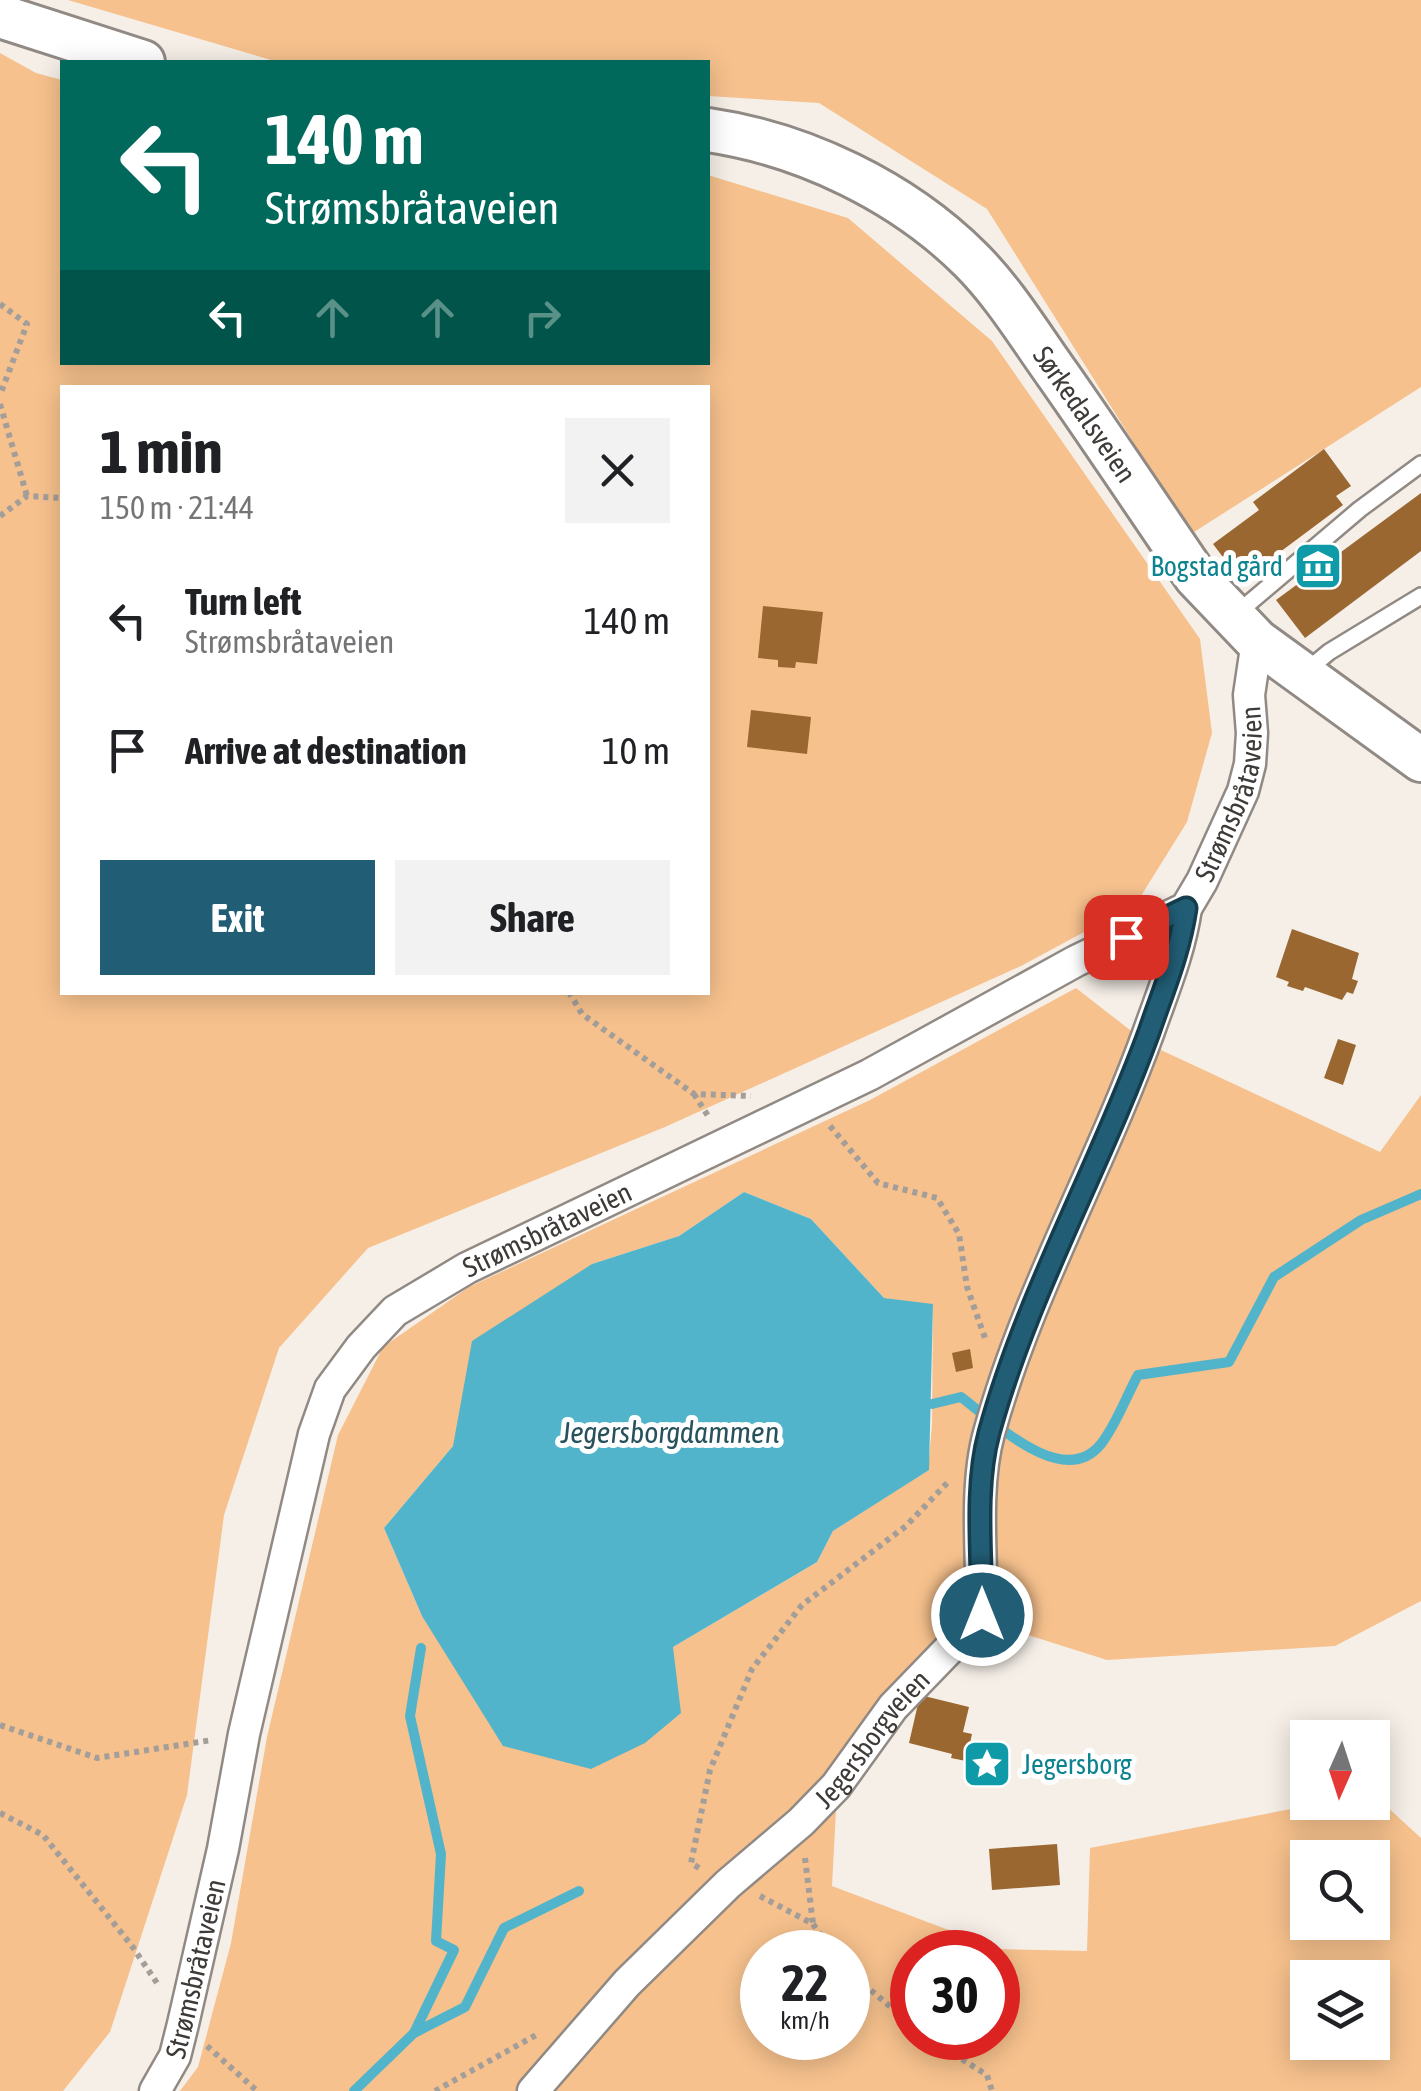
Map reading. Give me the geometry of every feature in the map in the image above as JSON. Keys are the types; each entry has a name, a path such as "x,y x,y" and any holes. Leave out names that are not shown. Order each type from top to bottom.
{"street":[{"path":"0,16 137,60"},
{"name":"Sørkedalsveien","path":"710,130 774,145 863,182 905,207 961,250 996,288 1196,577 1244,629 1421,760"},
{"name":"Strømsbråtaveien","path":"155,2091 175,2056 183,2024 223,1849 244,1734 314,1434 330,1389 360,1347 395,1311 467,1268 812,1103 1076,960 1186,908 1234,815 1246,777 1252,733 1244,629"},
{"name":"Jegersborgveien","path":"533,2091 627,1983 836,1786 893,1707 982,1615 982,1475 986,1444 1007,1376 1066,1225 1138,1060 1175,959 1186,908"}],"lane":[{"path":"1244,629 1360,509 1421,464"},
{"path":"1302,675 1330,652 1421,596"}],"path":[{"path":"0,304 28,324 0,395"},
{"path":"0,404 28,496"},
{"path":"0,516 28,496 60,498"},
{"path":"570,995 582,1014 694,1094 752,1096"},
{"path":"812,1103 878,1183 937,1198 959,1234 967,1287 978,1323 1007,1376"},
{"path":"817,1930 776,1902 728,1884 691,1863 710,1770 752,1670 802,1605 906,1526 986,1444"},
{"path":"0,1726 97,1758 244,1734"},
{"path":"0,1813 43,1836 132,1946 183,2024 257,2091"},
{"path":"801,1822 813,1924"},
{"path":"870,1990 890,2006"},
{"path":"435,2091 539,2033"},
{"path":"962,2060 987,2076 992,2091"}],"shaded area":[{"path":"68,0 1421,0 1421,387 1191,534 987,209 819,103 710,96 710,60 271,60"},
{"path":"0,53 36,73 60,79 60,365 710,365 710,176 848,218 992,341 1200,639 1212,733 1187,822 1136,904 1021,966 665,1127 368,1248 279,1348 224,1515 187,1795 110,2032 63,2091 0,2091"},
{"path":"1076,988 1148,1044 1380,1152 1421,1095 1421,1601 1335,1646 1107,1660 999,1626 980,1580 958,1622 816,1789 836,1810 832,1886 949,1930 890,1930 890,2060 1020,2060 1020,1949 1087,1951 1090,1848 1290,1809 1290,1820 1390,1820 1390,1810 1421,1838 1421,2091 180,2091 198,2067 231,1943 267,1737 338,1435 383,1347 469,1287 870,1100","holes":["744,1192 811,1219 884,1298 933,1305 928,1470 833,1531 817,1562 673,1647 422,1616 384,1528 453,1446 592,1264 679,1236"]}],"water":[{"name":"Jegersborgdammen","path":"744,1192 811,1219 884,1298 933,1304 929,1470 833,1531 817,1562 673,1647 681,1713 645,1743 591,1769 503,1746 422,1616 384,1528 453,1446 472,1341 592,1264 679,1236"}],"building":[{"path":"1324,449 1351,486 1336,496 1343,505 1241,581 1213,544 1259,510 1253,502"},
{"path":"1421,493 1421,551 1305,638 1276,600"},
{"path":"763,606 823,612 817,664 796,662 795,668 778,667 778,660 758,658"},
{"path":"751,710 811,717 807,754 747,747"},
{"path":"1292,929 1359,953 1352,979 1358,981 1353,994 1347,992 1342,1000 1305,987 1303,991 1287,986 1289,982 1276,977"},
{"path":"1338,1039 1356,1045 1343,1085 1324,1078"},
{"path":"970,1349 973,1368 956,1372 952,1353"},
{"path":"920,1695 969,1707 963,1732 972,1734 966,1761 909,1743"},
{"path":"1057,1844 1060,1885 992,1890 989,1849"}],"waterway":[{"path":"932,1404 961,1397 1029,1447 1068,1460 1085,1456 1101,1444 1138,1375 1229,1362 1274,1277 1361,1220 1421,1194"},
{"path":"414,2033 454,1950 436,1941 441,1854 410,1716 421,1648"},
{"path":"354,2091 414,2033 465,2007 504,1928 579,1891"}],"place":[{"name":"Bogstad gård","path":"1318,566"},
{"name":"Jegersborg","path":"987,1764"}],"route":[{"path":"982,1615 982,1475 987,1437 1066,1225 1138,1060 1175,959 1186,908 1126,937"}]}
